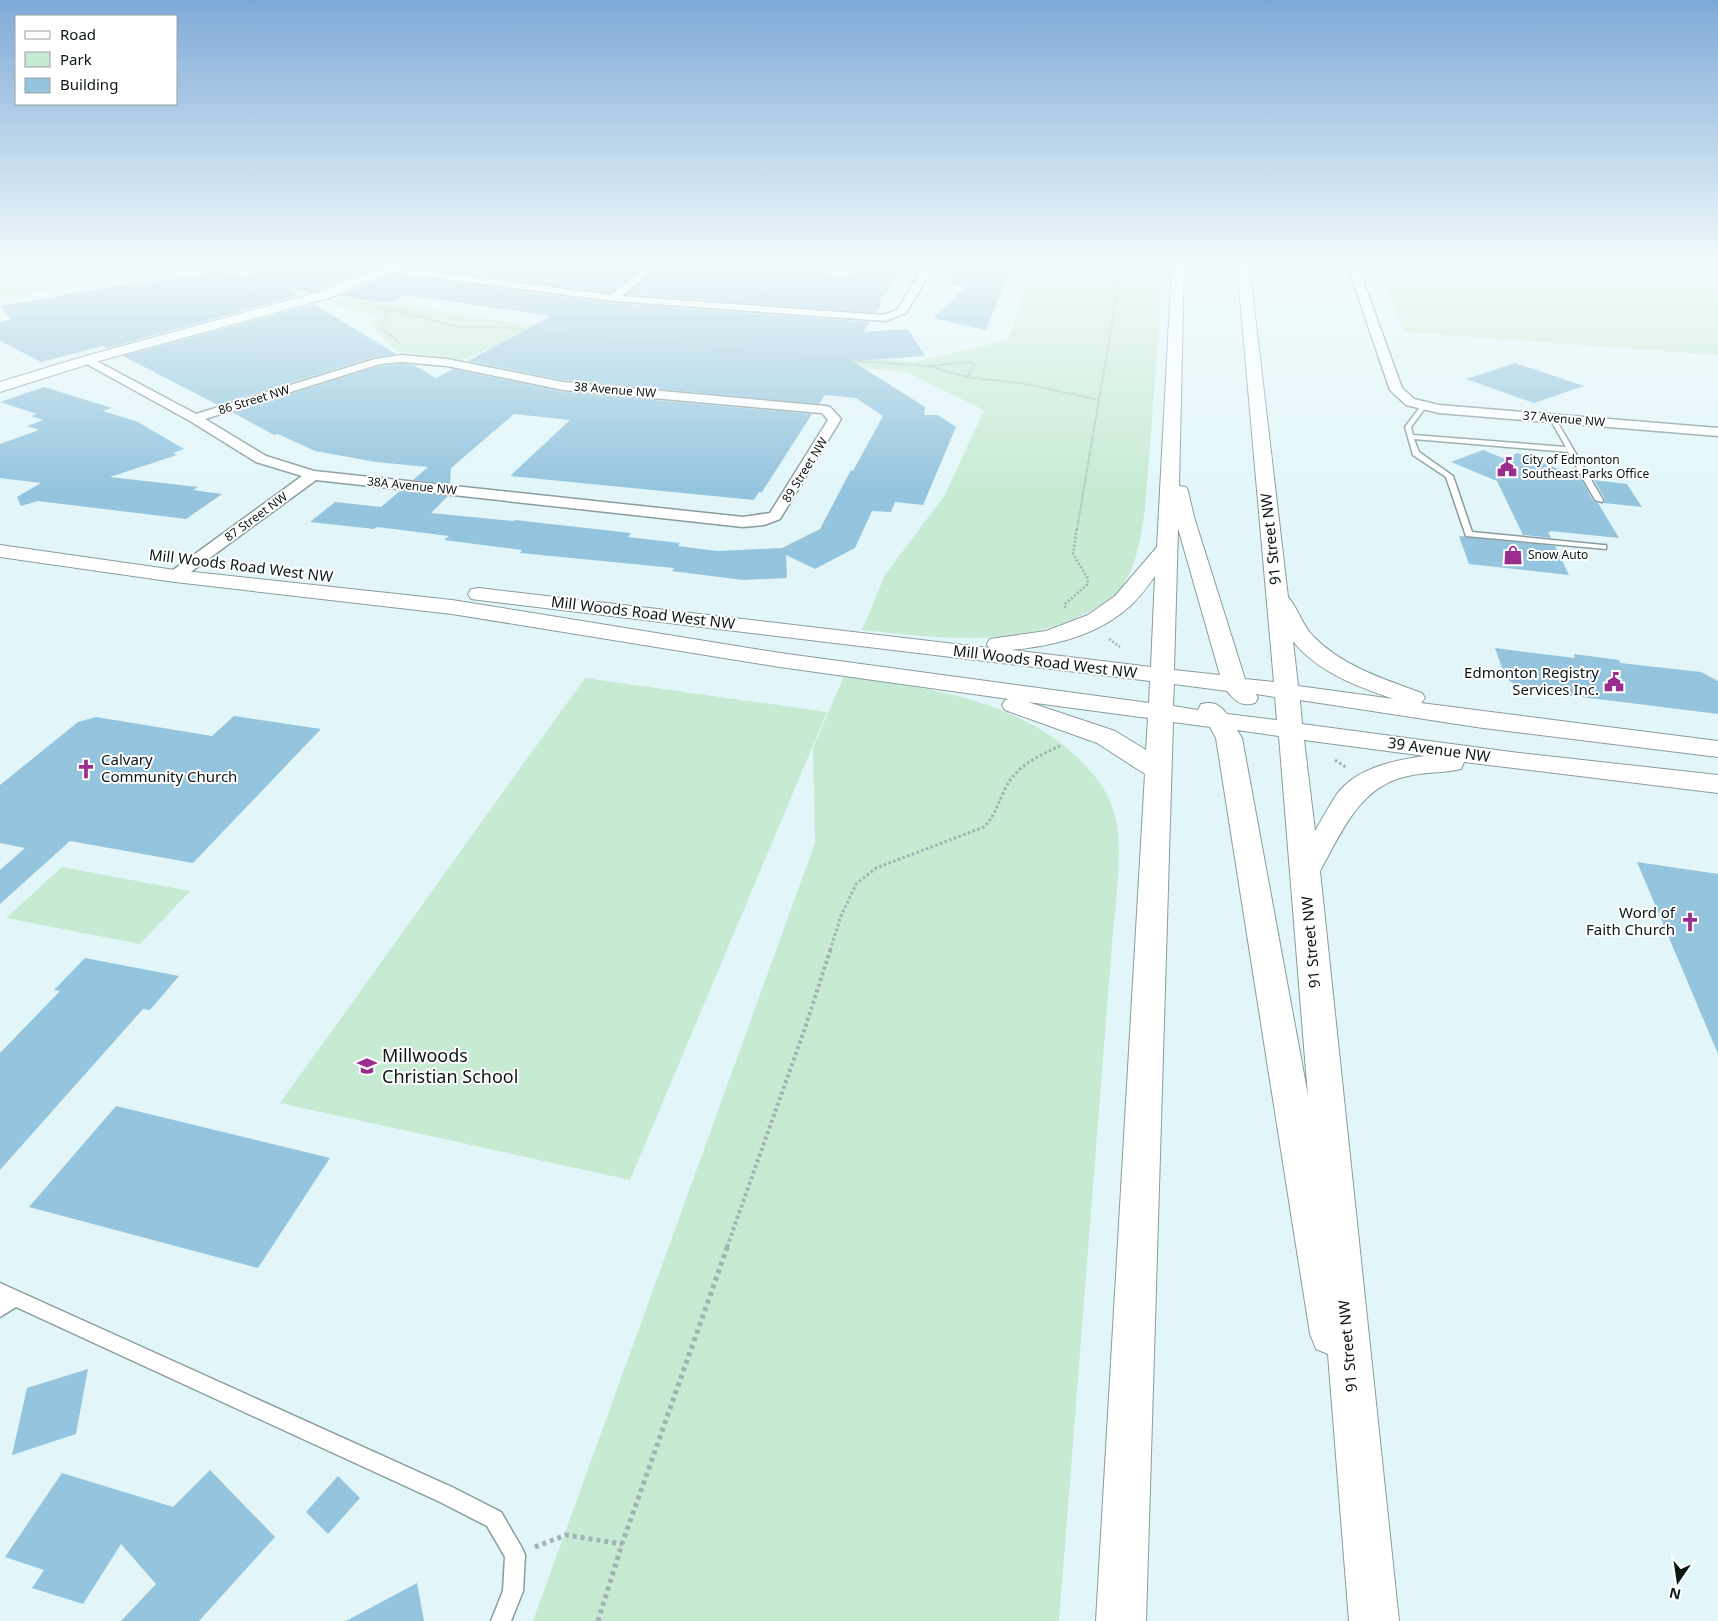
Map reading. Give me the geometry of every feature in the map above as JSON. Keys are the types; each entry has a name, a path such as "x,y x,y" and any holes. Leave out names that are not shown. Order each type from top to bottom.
{"main road":[{"path":"0,387 161,340"},
{"path":"1121,1621 1175,340"},
{"name":"91 Street NW","path":"1251,340 1305,871 1374,1621"},
{"path":"1170,445 1184,517 1226,702 1229,738 1366,1542"},
{"name":"Mill Woods Road West NW","path":"0,539 917,647 1052,661 1160,693"},
{"path":"917,647 1011,643 1058,635 1087,624 1124,600 1167,548"},
{"name":"Mill Woods Road West NW","path":"0,551 175,576 452,607 780,660 931,681 1160,693 1226,702"},
{"path":"1276,592 1293,626 1303,638 1328,660 1377,685 1484,720"},
{"path":"780,660 921,664 1160,693 1187,692 1261,712 1288,711"},
{"path":"931,681 1030,710 1097,734 1126,748 1158,771"},
{"path":"1187,692 1261,712"},
{"name":"39 Avenue NW","path":"1160,693 1288,711 1519,761 1718,784"},
{"path":"1226,702 1288,711 1588,732"},
{"name":"39 Avenue NW","path":"1288,711 1484,720 1718,749"},
{"path":"1305,871 1348,799 1357,789 1377,776 1405,768 1436,764 1519,761"}],"street":[{"name":"37 Avenue NW","path":"1378,340 1396,390 1410,402 1424,407 1718,432"},
{"name":"38 Avenue NW","path":"399,358 438,362 563,386 810,408 826,410 831,414"},
{"name":"86 Street NW","path":"195,418 379,361 399,358"},
{"name":"38A Avenue NW","path":"87,360 195,418 261,459 313,475 743,522 764,520"},
{"name":"89 Street NW","path":"764,520 775,516 784,503 833,424 835,419 831,414"},
{"name":"87 Street NW","path":"175,576 313,475"}],"lane":[{"path":"1424,407 1408,427 1410,437 1416,453 1449,476 1469,534 1604,547"},
{"path":"1552,418 1599,500"},
{"path":"1410,437 1571,450"},
{"path":"5,1299 447,1495 494,1519 515,1555 513,1591 501,1621"}],"path":[{"path":"396,340 401,344"},
{"path":"595,340 676,344 745,353 928,366 973,363 967,377"},
{"path":"1065,604 1088,584 1087,577 1073,554 1109,340"},
{"path":"928,366 961,377 1026,384 1099,400"},
{"path":"1108,639 1122,649"},
{"path":"598,1621 622,1544 802,1038 841,916 856,884 876,868 984,827 993,818 1012,776 1030,760 1064,744"},
{"path":"1328,754 1350,770"},
{"path":"515,1555 566,1535 622,1544"}],"green space":[{"path":"385,340 509,340 463,360 396,351"},
{"path":"556,340 657,340 915,362 1008,340 1158,340 1145,508 1140,539 1135,560 1121,588 1102,604 1080,616 1028,633 1000,637 945,638 862,630 885,575 945,495 984,410 907,372"},
{"path":"1508,340 1718,340 1718,355"},
{"path":"844,676 938,691 998,709 1027,722 1054,738 1086,765 1110,801 1116,819 1119,848 1118,881 1059,1621 533,1621 815,843 813,748"},
{"path":"585,678 827,712 630,1180 280,1103"},
{"path":"62,867 190,891 140,944 6,918"}],"building":[{"path":"138,340 108,348 103,346 41,362 0,341"},
{"path":"183,340 372,340 396,354 374,357 218,405 123,356"},
{"path":"507,340 915,340 925,356 852,361 925,407 924,415 938,415 956,427 923,505 895,502 891,512 872,511 855,548 815,569 786,555 787,578 743,580 672,571 674,568 520,553 522,550 444,540 449,536 377,527 374,529 310,522 335,502 381,507 400,491 448,496 431,513 631,533 628,537 680,543 678,546 717,551 782,548 820,529 851,470 853,471 883,416 856,398 825,395 819,404 563,380 468,361"},
{"path":"1515,363 1584,386 1534,403 1466,379"},
{"path":"414,365 436,378 453,369 563,392 812,414 762,492 759,492 754,500 510,476 570,420 514,414 451,468 450,484 413,480 428,467 376,462 315,451 278,434 274,435 232,412 380,366"},
{"path":"44,387 112,408 103,411 138,422 184,449 173,453 177,455 110,477 198,487 193,490 222,494 186,519 38,501 21,506 17,497 41,483 0,478 0,444 39,430 27,426 43,420 31,416 37,414 0,402"},
{"path":"1483,450 1503,458 1518,453 1581,478 1593,501 1598,503 1619,538 1550,531 1548,532 1551,538 1523,535 1497,481 1451,462"},
{"path":"1594,480 1627,484 1642,507 1603,503 1605,499"},
{"name":"Snow Auto","path":"1459,536 1555,546 1569,575 1469,564"},
{"name":"Edmonton Registry Services Inc.","path":"1495,648 1575,658 1574,654 1619,660 1620,663 1701,672 1718,681 1718,714 1526,690 1506,679"},
{"path":"234,716 321,729 193,863 70,841 0,904 0,870 25,848 0,843 0,785 78,722 96,717 212,736"},
{"name":"Word of Faith Church","path":"1637,862 1718,874 1718,1054"},
{"path":"85,958 179,976 150,1010 143,1009 0,1170 0,1053 60,991 54,990"},
{"path":"116,1106 330,1158 258,1268 29,1207"},
{"path":"88,1369 76,1434 12,1455 27,1388"},
{"path":"210,1470 275,1537 199,1621 121,1621 156,1584 121,1544 83,1604 32,1588 44,1570 5,1557 62,1473 173,1507"},
{"path":"338,1476 360,1498 328,1534 306,1512"},
{"path":"417,1583 424,1621 346,1621"}],"place":[{"name":"City of Edmonton Southeast Parks Office","path":"1507,467"},
{"name":"Snow Auto","path":"1513,555"},
{"name":"Edmonton Registry Services Inc.","path":"1614,682"},
{"name":"Calvary Community Church","path":"86,769"},
{"name":"Word of Faith Church","path":"1690,922"},
{"name":"Millwoods Christian School","path":"367,1066"}]}
